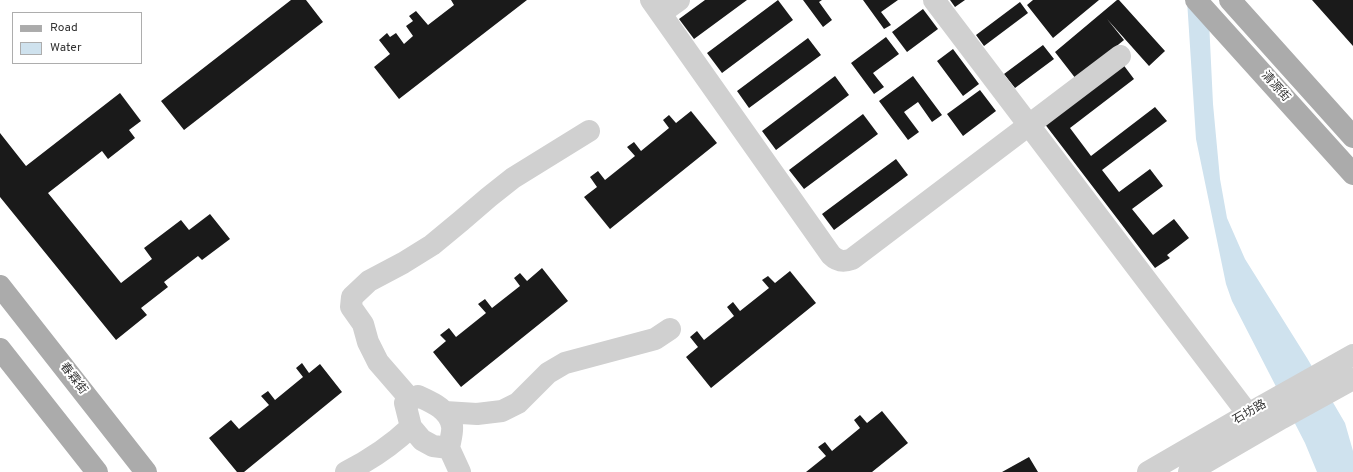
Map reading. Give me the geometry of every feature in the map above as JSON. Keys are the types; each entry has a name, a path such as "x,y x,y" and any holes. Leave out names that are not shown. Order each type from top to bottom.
{"main road":[{"name":"清源街","path":"1196,0 1353,174"},
{"name":"清源街","path":"1230,0 1353,137"},
{"name":"春霖街","path":"0,286 146,472"},
{"path":"0,349 97,472"}],"street":[{"path":"679,0 656,7 836,260 846,261 852,259 1028,124 1120,56"},
{"path":"934,0 1248,414"},
{"path":"411,400 378,362 368,342 363,324 351,307 352,296 369,281 403,263 432,245 513,178 589,130"},
{"path":"445,412 477,414 502,410 518,403 548,373 565,363 655,339 670,329"},
{"name":"石坊路","path":"1189,472 1278,408 1346,371"},
{"path":"449,448 433,446 422,440 411,427 405,403 418,396 432,402 445,412 452,426 449,448 460,472"},
{"name":"石坊路","path":"1148,472 1248,414 1278,408"},
{"path":"346,472 380,453 400,438 411,427"}],"water":[{"path":"1187,0 1208,0 1213,104 1220,179 1227,218 1245,259 1307,358 1345,423 1353,451 1353,472 1317,472 1305,443 1232,301 1226,284 1196,139"}],"building":[{"path":"291,0 306,0 323,22 184,130 161,101"},
{"path":"451,0 527,0 399,99 374,67 390,54 379,40 387,33 390,37 396,33 404,44 413,36 406,26 413,21 409,16 416,11 428,25 454,5"},
{"path":"705,0 747,0 694,39 679,19"},
{"path":"778,0 793,20 722,73 707,53"},
{"path":"803,0 822,0 819,2 832,20 823,27"},
{"path":"863,0 898,0 881,12 891,25 884,29"},
{"path":"950,0 965,0 955,7"},
{"path":"1033,0 1099,0 1053,38 1027,5"},
{"path":"1117,0 1119,0 1165,51 1149,66 1107,19 1124,40 1076,79 1055,52"},
{"path":"1312,0 1353,0 1353,46"},
{"path":"1020,2 1028,13 984,46 976,35"},
{"path":"923,9 938,29 907,52 892,32"},
{"path":"886,37 899,54 873,73 884,87 874,94 851,63"},
{"path":"808,38 821,55 749,108 737,91"},
{"path":"1043,45 1054,59 1015,88 1004,74"},
{"path":"953,49 979,84 963,96 937,61"},
{"path":"1122,63 1134,79 1070,128 1091,156 1155,107 1167,121 1102,170 1119,192 1150,169 1163,186 1132,209 1153,235 1174,219 1189,238 1167,255 1170,258 1155,268 1044,123"},
{"path":"835,76 849,95 776,150 762,131"},
{"path":"913,76 942,115 932,122 918,102 904,112 919,132 908,140 879,101"},
{"path":"980,90 996,111 963,136 947,114"},
{"path":"120,93 141,121 129,130 135,138 108,159 102,151 48,193 121,283 152,259 144,248 181,220 189,230 210,214 230,239 202,260 198,256 164,282 168,287 141,308 147,315 116,340 0,197 0,133 26,166"},
{"path":"691,111 717,143 610,229 584,197 597,187 590,177 598,171 605,180 635,156 627,147 634,142 641,151 669,128 663,120 669,115 676,123"},
{"path":"863,114 878,134 804,189 789,170"},
{"path":"896,159 908,175 834,230 822,214"},
{"path":"542,268 568,301 461,387 433,352 446,341 440,335 449,328 456,337 486,313 478,304 485,299 492,308 520,286 514,278 520,273 527,281"},
{"path":"790,271 816,303 711,388 686,357 698,347 690,337 697,331 704,340 734,316 727,307 733,302 740,311 769,288 762,280 768,276 775,283"},
{"path":"302,363 309,373 320,364 342,392 244,472 237,472 209,438 231,420 239,429 269,405 261,396 268,391 275,400 303,377 296,368"},
{"path":"882,411 908,443 872,472 806,472 826,456 818,447 825,442 832,451 860,428 854,420 860,415 867,423"},
{"path":"1029,457 1038,472 1002,472"}]}
